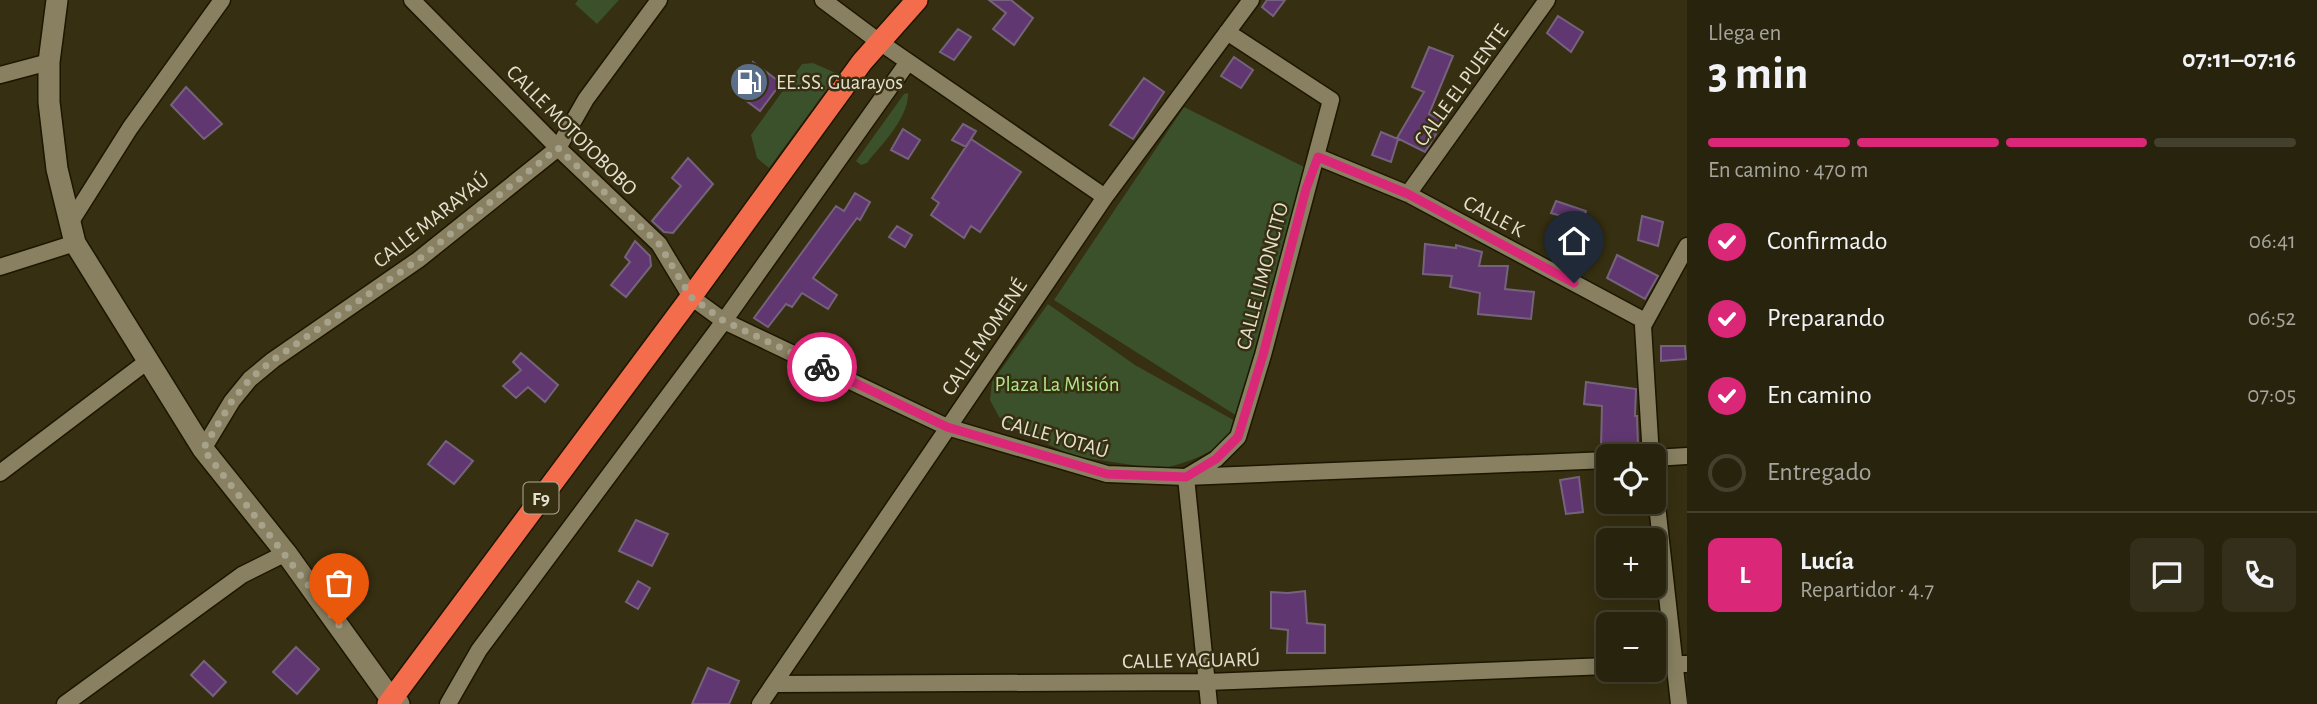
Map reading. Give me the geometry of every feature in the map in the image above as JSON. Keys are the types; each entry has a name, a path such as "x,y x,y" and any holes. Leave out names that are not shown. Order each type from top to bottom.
{"highway":[{"name":"F9","path":"393,702 878,41 917,0"}],"main road":[{"path":"57,0 49,62 49,102 57,169 73,233 203,449 286,553 393,702"}],"street":[{"path":"0,267 73,233 130,128 222,0"},
{"name":"CALLE MOTOJOBOBO","path":"412,0 558,148 659,244 691,297"},
{"name":"CALLE MARAYAÚ","path":"203,449 232,401 250,379 273,360 418,260 558,148 586,99 659,0"},
{"path":"823,0 908,62 1105,197"},
{"name":"CALLE MOMENÉ","path":"760,704 1105,197 1251,0"},
{"name":"CALLE EL PUENTE","path":"1408,194 1547,0"},
{"name":"CALLE LIMONCITO","path":"1186,477 1216,459 1238,437 1263,355 1306,189 1318,157 1331,100 1227,32"},
{"path":"0,75 49,62"},
{"path":"448,704 479,650 724,321 908,62"},
{"name":"CALLE K","path":"1318,157 1408,194 1645,321"},
{"path":"1652,444 1643,326 1687,246"},
{"name":"CALLE YOTAÚ","path":"691,297 724,321 947,427 1107,474 1186,477 1596,460"},
{"path":"0,473 149,360"},
{"path":"1666,457 1687,456"},
{"path":"1186,477 1209,704"},
{"path":"1659,514 1681,663 1679,704"},
{"path":"65,704 242,575 286,553"},
{"name":"CALLE YAGUARÚ","path":"774,684 1207,682 1596,666"}],"green space":[{"path":"578,0 619,0 597,24 575,4"},
{"path":"813,63 838,74 769,168 757,158 751,135 802,64"},
{"path":"908,93 904,112 894,130 867,163 861,165 856,161 904,94"},
{"path":"1184,107 1304,167 1237,416 1054,300"},
{"name":"Plaza La Misión","path":"1048,304 1135,365 1237,422 1231,436 1196,458 1158,469 1073,456 1022,432 999,417 990,400 992,382"}],"building":[{"path":"989,0 1011,0 1033,18 1014,45 993,29 1006,13"},
{"path":"1267,0 1285,0 1273,16 1262,7"},
{"path":"1558,16 1583,32 1571,52 1547,33"},
{"path":"958,29 971,37 954,60 940,52"},
{"path":"1429,47 1453,56 1429,114 1444,121 1425,152 1397,138 1424,92 1412,87"},
{"path":"1234,57 1253,70 1241,88 1221,76"},
{"path":"753,62 781,83 760,111 732,90"},
{"path":"1144,78 1164,92 1133,139 1110,125"},
{"path":"186,87 222,124 204,139 171,105"},
{"path":"963,124 976,131 966,147 952,140"},
{"path":"903,129 920,140 908,159 891,150"},
{"path":"1381,132 1398,139 1391,162 1372,155"},
{"path":"971,139 1021,172 980,232 971,226 964,238 931,215 939,203 932,198"},
{"path":"688,158 713,184 673,233 664,232 652,221 681,186 672,178"},
{"path":"855,193 870,202 860,220 857,218 813,278 837,295 828,309 802,293 792,307 786,304 768,327 754,318 836,206 844,211"},
{"path":"1556,201 1586,211 1582,222 1551,213"},
{"path":"1642,216 1663,222 1658,246 1638,240"},
{"path":"897,226 912,235 905,247 889,237"},
{"path":"635,241 650,256 651,266 626,297 611,285 630,262 625,257"},
{"path":"1425,244 1456,248 1456,245 1482,252 1479,266 1508,266 1505,289 1534,292 1531,319 1478,314 1480,293 1450,287 1452,276 1423,274"},
{"path":"1617,255 1658,276 1645,299 1607,278"},
{"path":"1661,346 1685,346 1686,359 1661,361"},
{"path":"521,353 558,385 545,402 528,387 516,398 503,386 521,370 513,362"},
{"path":"1586,382 1636,389 1638,444 1601,444 1602,406 1584,404"},
{"path":"446,441 473,461 454,484 428,464"},
{"path":"1579,477 1583,512 1566,514 1560,480"},
{"path":"636,520 668,534 652,566 619,551"},
{"path":"638,581 650,588 638,609 626,602"},
{"path":"1305,591 1307,623 1325,625 1325,653 1287,653 1288,630 1271,628 1271,592"},
{"path":"296,647 319,669 297,694 273,672"},
{"path":"204,661 226,682 213,696 191,675"},
{"path":"708,668 739,681 729,704 692,704"}],"way so far":[{"path":"339,625 203,449 232,401 250,379 273,360 418,260 558,148 659,244 691,297 724,321 822,367"}],"place":[{"name":"EE.SS. Guarayos","path":"749,82"}],"route":[{"path":"822,367 947,427 1107,474 1186,477 1216,459 1238,437 1263,355 1306,189 1318,157 1408,194 1574,283"}]}
